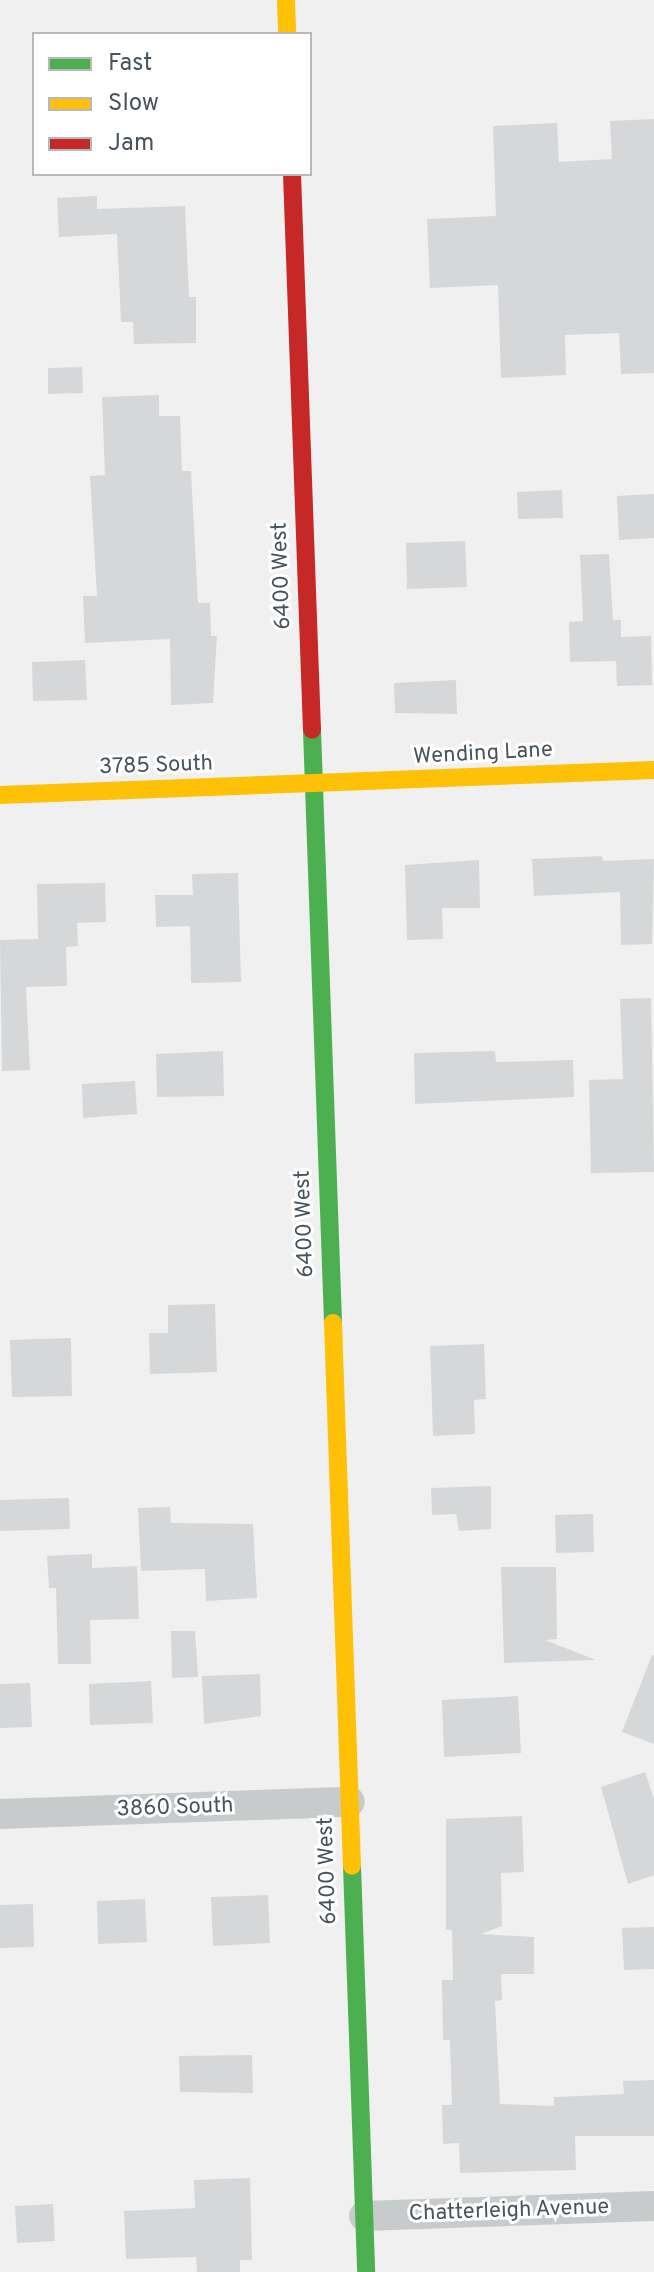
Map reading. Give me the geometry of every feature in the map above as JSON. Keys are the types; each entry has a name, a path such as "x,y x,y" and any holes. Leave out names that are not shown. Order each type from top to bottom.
{"street":[{"path":"286,0 287,32"},
{"name":"6400 West","path":"292,176 366,2272"},
{"name":"Wending Lane","path":"313,785 654,770"},
{"name":"3785 South","path":"0,795 313,785"},
{"name":"3860 South","path":"0,1814 350,1802"},
{"name":"Chatterleigh Avenue","path":"364,2216 654,2206"}],"building":[{"path":"654,119 654,373 621,374 619,333 565,335 566,375 501,378 498,285 430,288 427,219 496,216 493,126 557,123 559,162 612,159 610,121"},
{"path":"97,196 97,209 185,206 189,297 196,297 196,343 134,344 133,322 121,322 117,234 59,237 57,198"},
{"path":"82,367 83,393 48,394 48,368"},
{"path":"159,395 159,416 180,416 182,471 191,471 198,603 210,603 211,636 217,636 213,703 171,705 170,639 85,643 83,596 97,596 90,476 105,475 102,397"},
{"path":"562,490 563,518 518,519 517,492"},
{"path":"654,494 654,538 619,540 617,496"},
{"path":"465,541 467,587 407,589 406,543"},
{"path":"609,554 613,620 621,620 621,637 651,636 652,685 617,686 616,661 570,662 569,622 583,621 580,555"},
{"path":"85,660 87,700 33,701 32,662"},
{"path":"456,680 457,714 395,713 394,683"},
{"path":"602,856 603,861 654,859 652,944 621,945 620,892 534,896 532,859"},
{"path":"479,860 480,908 442,908 443,939 407,940 405,865"},
{"path":"238,873 241,982 191,983 190,926 156,927 155,895 193,895 192,874"},
{"path":"105,883 106,922 77,923 78,946 66,947 67,986 26,987 30,1070 2,1071 0,940 38,939 37,884"},
{"path":"651,998 654,1172 591,1173 589,1080 623,1079 620,999"},
{"path":"223,1051 224,1096 157,1097 156,1054"},
{"path":"495,1051 496,1062 573,1060 574,1097 415,1104 414,1053"},
{"path":"135,1081 137,1114 83,1118 82,1084"},
{"path":"215,1304 217,1372 150,1374 149,1333 168,1333 168,1305"},
{"path":"71,1338 72,1396 12,1397 10,1340"},
{"path":"484,1344 486,1399 474,1400 475,1434 433,1436 430,1346"},
{"path":"491,1486 491,1529 459,1531 456,1514 432,1515 431,1488"},
{"path":"69,1498 70,1529 0,1531 0,1500"},
{"path":"170,1507 171,1523 253,1524 257,1598 206,1601 205,1569 141,1571 138,1508"},
{"path":"593,1514 594,1552 556,1553 555,1515"},
{"path":"92,1554 92,1568 137,1566 139,1619 90,1620 91,1664 58,1664 56,1588 49,1588 47,1556"},
{"path":"501,1567 556,1567 557,1639 545,1640 596,1660 504,1663"},
{"path":"171,1631 195,1631 198,1677 172,1678"},
{"path":"654,1655 654,1744 622,1732"},
{"path":"260,1674 261,1716 204,1724 202,1676"},
{"path":"151,1681 153,1723 90,1725 89,1684"},
{"path":"30,1683 32,1727 0,1728 0,1684"},
{"path":"518,1696 521,1753 444,1757 442,1700"},
{"path":"645,1772 654,1799 654,1875 628,1884 601,1787"},
{"path":"522,1816 524,1872 501,1873 502,1926 481,1934 534,1937 534,1974 501,1974 502,2000 495,2001 500,2104 554,2106 554,2097 624,2094 623,2081 654,2080 654,2136 575,2136 576,2170 460,2173 459,2143 443,2144 442,2105 452,2105 450,2040 443,2040 442,1980 453,1980 452,1930 446,1930 446,1819"},
{"path":"268,1895 270,1943 213,1946 211,1897"},
{"path":"145,1899 147,1942 98,1944 97,1901"},
{"path":"33,1904 34,1947 0,1948 0,1905"},
{"path":"654,1927 654,1969 624,1970 622,1928"},
{"path":"252,2055 253,2093 180,2092 179,2056"},
{"path":"250,2178 252,2260 240,2260 240,2272 197,2272 196,2257 126,2259 124,2211 195,2208 194,2180"},
{"path":"53,2204 55,2241 17,2243 15,2206"}],"traffic: fast":[{"path":"312,730 333,1323"},
{"path":"352,1866 366,2272"}],"traffic: slow":[{"path":"286,0 287,32"},
{"path":"0,795 654,770"},
{"path":"333,1323 352,1866"}],"traffic: jam":[{"path":"292,176 312,730"}]}
